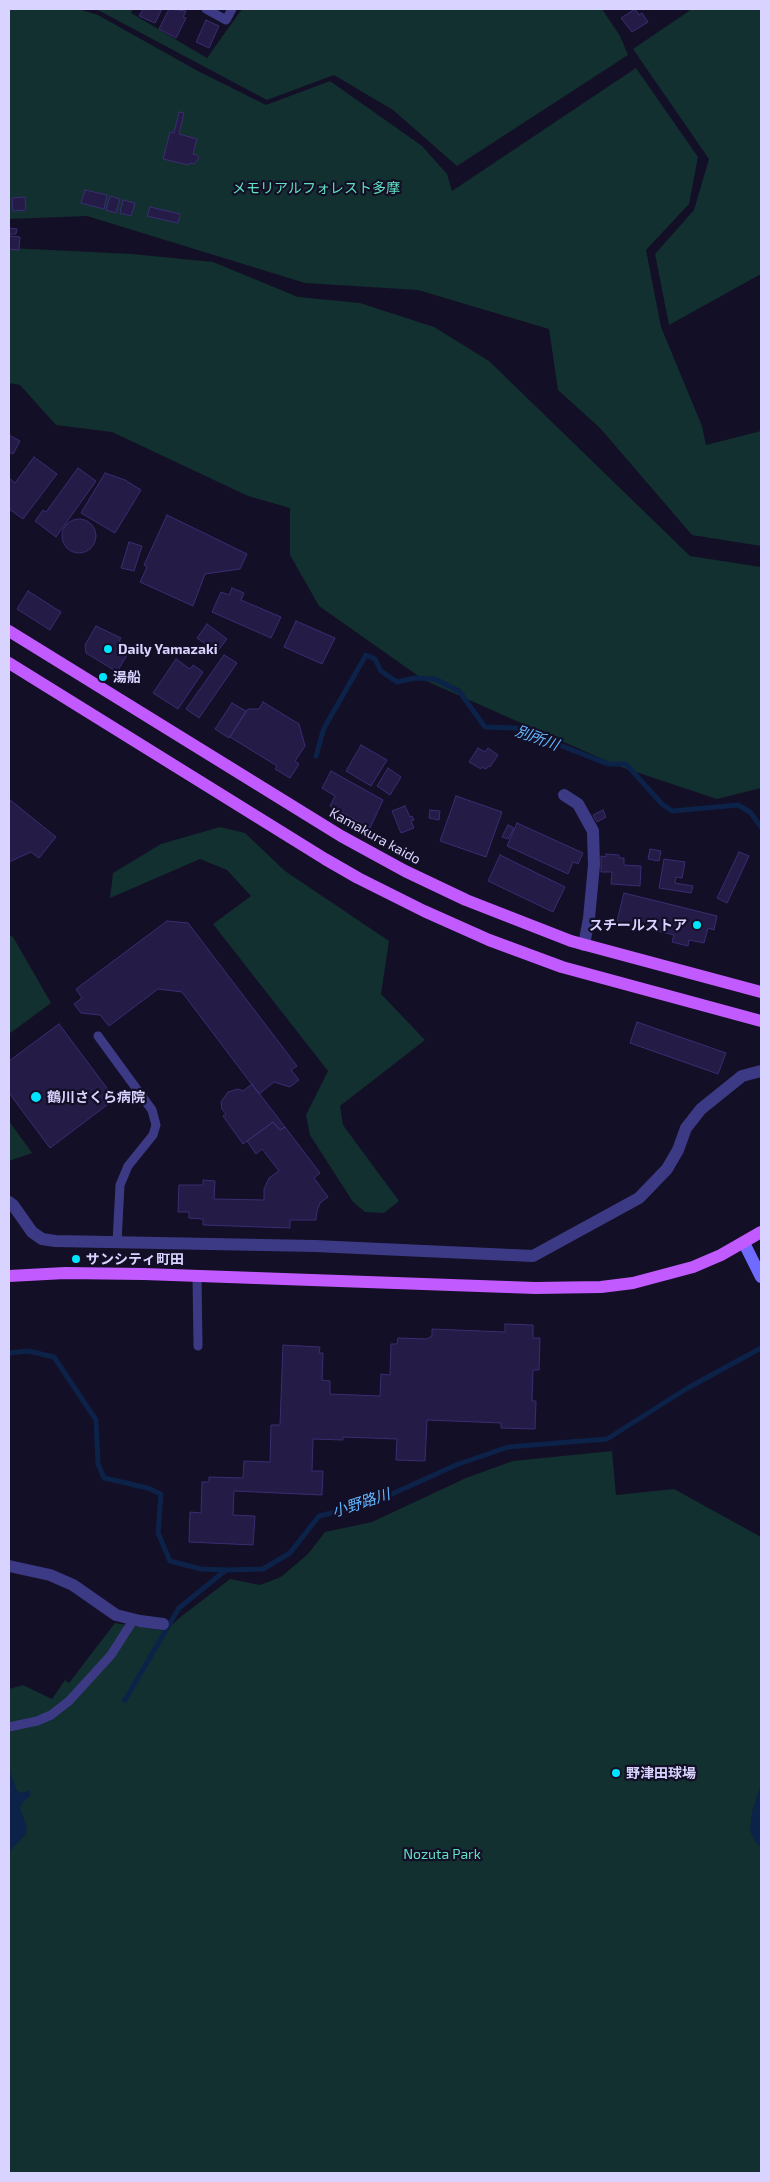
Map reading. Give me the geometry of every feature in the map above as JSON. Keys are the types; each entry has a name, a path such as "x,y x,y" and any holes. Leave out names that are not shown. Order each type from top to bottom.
{"main road":[{"name":"Kamakura kaido","path":"9,631 373,855 466,900 529,926 584,945 761,992"},
{"path":"9,663 325,859 424,911 489,940 562,967 761,1021"},
{"path":"9,1276 65,1273 535,1288 601,1287 633,1283 693,1267 722,1256 761,1232"}],"street":[{"path":"564,796 578,804 593,831 594,865 589,918 584,945"},
{"path":"9,1202 32,1232 42,1239 55,1241 316,1246 532,1256 638,1198 667,1169 678,1150 686,1128 701,1110 742,1076 761,1071"},
{"path":"744,1243 761,1277"},
{"path":"9,1566 50,1575 72,1585 116,1615 134,1620 163,1624"}],"lane":[{"path":"206,9 226,20 232,9"},
{"path":"98,1036 152,1110 156,1125 153,1135 128,1166 120,1185 117,1242"},
{"path":"197,1276 198,1346"},
{"path":"9,1727 37,1721 51,1715 69,1701 111,1655 134,1620"}],"green space":[{"name":"メモリアルフォレスト多摩","path":"9,9 78,9 98,15 196,70 266,105 330,81 422,146 447,174 452,191 636,68 698,157 689,204 646,250 661,327 702,426 706,445 761,431 761,546 692,535 600,428 558,390 549,329 418,290 305,283 87,216 9,219"},
{"path":"96,9 133,9 131,13 207,58 242,9 602,9 620,36 628,55 457,166 393,110 334,75 267,100"},
{"path":"692,9 761,9 761,274 669,325 655,254 694,210 709,159 633,49"},
{"path":"9,248 132,254 213,262 298,297 360,303 434,327 489,361 690,556 761,567 761,788 717,799 618,766 424,680 319,606 290,555 290,508 248,496 112,432 56,425 20,385 9,383"},
{"path":"220,827 245,833 285,871 389,941 381,994 425,1040 340,1106 343,1125 399,1201 384,1213 365,1212 353,1202 310,1135 306,1115 328,1071 213,924 251,896 227,870 200,859 110,898 113,873 161,844"},
{"path":"9,935 13,937 51,1003 9,1034"},
{"path":"9,1121 32,1153 9,1161"},
{"name":"Nozuta Park","path":"612,1451 616,1495 674,1489 761,1537 761,2173 9,2173 9,1689 23,1685 52,1699 65,1680 69,1683 115,1623 166,1631 178,1619 230,1579 260,1585 281,1577 308,1554 325,1532 372,1522 466,1478 513,1461"}],"water":[{"path":"9,1773 17,1791 22,1793 28,1790 31,1795 22,1803 20,1808 27,1828 26,1834 9,1852"},
{"path":"761,1783 761,1847 756,1843 750,1831 752,1812"}],"building":[{"path":"143,9 162,9 155,23 139,16"},
{"path":"169,9 186,11 183,17 186,18 176,38 159,29"},
{"path":"635,9 639,15 642,13 648,22 632,32 621,18"},
{"path":"206,20 219,26 209,48 196,42"},
{"path":"179,112 184,113 179,134 197,139 193,154 199,158 194,164 190,163 189,165 163,159 170,132 174,133"},
{"path":"85,190 107,195 104,209 81,203"},
{"path":"110,196 120,199 116,213 106,210"},
{"path":"25,197 26,210 13,211 12,198"},
{"path":"123,200 135,203 131,216 120,213"},
{"path":"150,207 180,214 178,223 147,216"},
{"path":"9,228 17,229 16,234 10,234 10,236 20,237 19,250 9,249"},
{"path":"9,435 20,441 13,454 9,452"},
{"path":"34,457 57,474 23,519 9,509 9,478 15,483"},
{"path":"78,468 96,481 56,537 35,521 43,510 46,512"},
{"path":"105,473 125,480 141,490 115,533 81,513"},
{"path":"167,515 247,554 240,569 205,574 193,606 140,582 147,567 144,565"},
{"path":"79,519 91,524 96,536 91,548 79,553 67,548 62,536 67,524"},
{"path":"129,542 142,546 134,571 121,568"},
{"path":"232,588 244,593 241,600 281,617 271,638 212,612 221,592 229,595"},
{"path":"28,591 61,612 50,630 17,609"},
{"path":"296,621 335,638 322,664 284,647"},
{"path":"207,624 227,639 217,652 197,638"},
{"path":"96,626 121,638 119,641 131,648 117,672 86,653 85,645"},
{"path":"224,655 237,663 199,718 186,709"},
{"path":"176,659 190,669 193,665 203,672 178,709 153,693"},
{"path":"263,702 299,724 305,746 295,761 299,764 290,778 275,769 277,766 230,737 248,709 259,709"},
{"path":"232,703 246,711 229,738 215,729"},
{"path":"361,745 387,760 371,786 346,771"},
{"path":"478,748 485,752 488,748 498,755 490,767 488,766 486,769 482,767 481,769 469,762"},
{"path":"388,768 401,777 390,795 377,786"},
{"path":"331,771 383,800 370,828 330,806 335,796 322,788"},
{"path":"456,796 502,812 486,857 440,841"},
{"path":"9,799 56,837 39,858 31,852 9,862"},
{"path":"405,806 410,817 412,816 414,820 411,821 414,828 401,833 392,811"},
{"path":"430,810 440,811 439,820 429,818"},
{"path":"603,810 606,817 597,822 593,815"},
{"path":"517,823 583,853 578,864 573,862 568,874 507,846"},
{"path":"508,825 514,828 508,839 502,837"},
{"path":"650,849 661,851 659,861 648,859"},
{"path":"739,852 749,856 727,903 717,898"},
{"path":"606,854 619,855 619,858 624,858 624,865 641,866 640,886 611,884 612,872 601,872 601,856 606,857"},
{"path":"500,855 565,887 553,912 488,881"},
{"path":"664,859 685,862 682,878 676,877 675,883 693,886 691,893 659,888"},
{"path":"624,893 717,916 714,930 708,928 704,943 689,940 688,946 672,942 674,935 617,921"},
{"path":"167,921 188,923 297,1066 291,1070 299,1080 290,1087 274,1082 259,1094 182,992 158,989 109,1026 100,1015 81,1013 74,1004 82,998 76,989"},
{"path":"637,1022 726,1053 718,1074 630,1043"},
{"path":"59,1024 115,1099 50,1148 9,1093 9,1061"},
{"path":"252,1084 285,1127 280,1130 273,1122 243,1144 223,1116 226,1114 222,1109 221,1102 228,1092 238,1089 243,1091"},
{"path":"273,1122 280,1130 285,1127 320,1173 314,1178 328,1197 320,1203 316,1220 290,1220 290,1228 203,1225 203,1219 189,1218 189,1212 178,1212 179,1185 203,1185 203,1180 215,1181 214,1199 264,1200 264,1189 269,1178 279,1171 262,1149 256,1154 247,1141"},
{"path":"505,1324 533,1325 533,1338 540,1338 539,1370 533,1370 532,1401 536,1401 535,1429 501,1428 501,1423 427,1420 425,1461 396,1460 397,1439 343,1437 343,1440 313,1439 312,1471 323,1471 322,1495 234,1491 233,1515 255,1516 253,1545 189,1542 190,1512 201,1513 202,1482 209,1482 209,1477 243,1478 244,1461 270,1462 271,1425 280,1425 283,1345 320,1347 319,1353 323,1353 322,1380 330,1381 330,1394 380,1396 381,1374 390,1375 391,1344 397,1344 398,1338 427,1339 432,1336 432,1329 505,1332"}],"waterway":[{"name":"別所川","path":"316,756 324,728 366,655 375,659 381,671 397,682 415,678 435,679 459,691 485,727 516,728 608,764 626,764 662,804 672,811 738,805 750,812 761,827"},
{"name":"小野路川","path":"9,1353 28,1351 54,1357 96,1420 98,1464 104,1478 148,1488 161,1494 158,1533 170,1561 201,1569 226,1570 263,1569 290,1553 319,1516 372,1503 456,1465 508,1447 607,1439 686,1389 761,1348"},
{"path":"125,1700 179,1608 226,1570"}],"place":[{"name":"Daily Yamazaki","path":"108,649"},
{"name":"湯船","path":"103,677"},
{"name":"スチールストア","path":"697,925"},
{"name":"鶴川さくら病院","path":"36,1097"},
{"name":"サンシティ町田","path":"76,1259"},
{"name":"野津田球場","path":"616,1773"}]}
